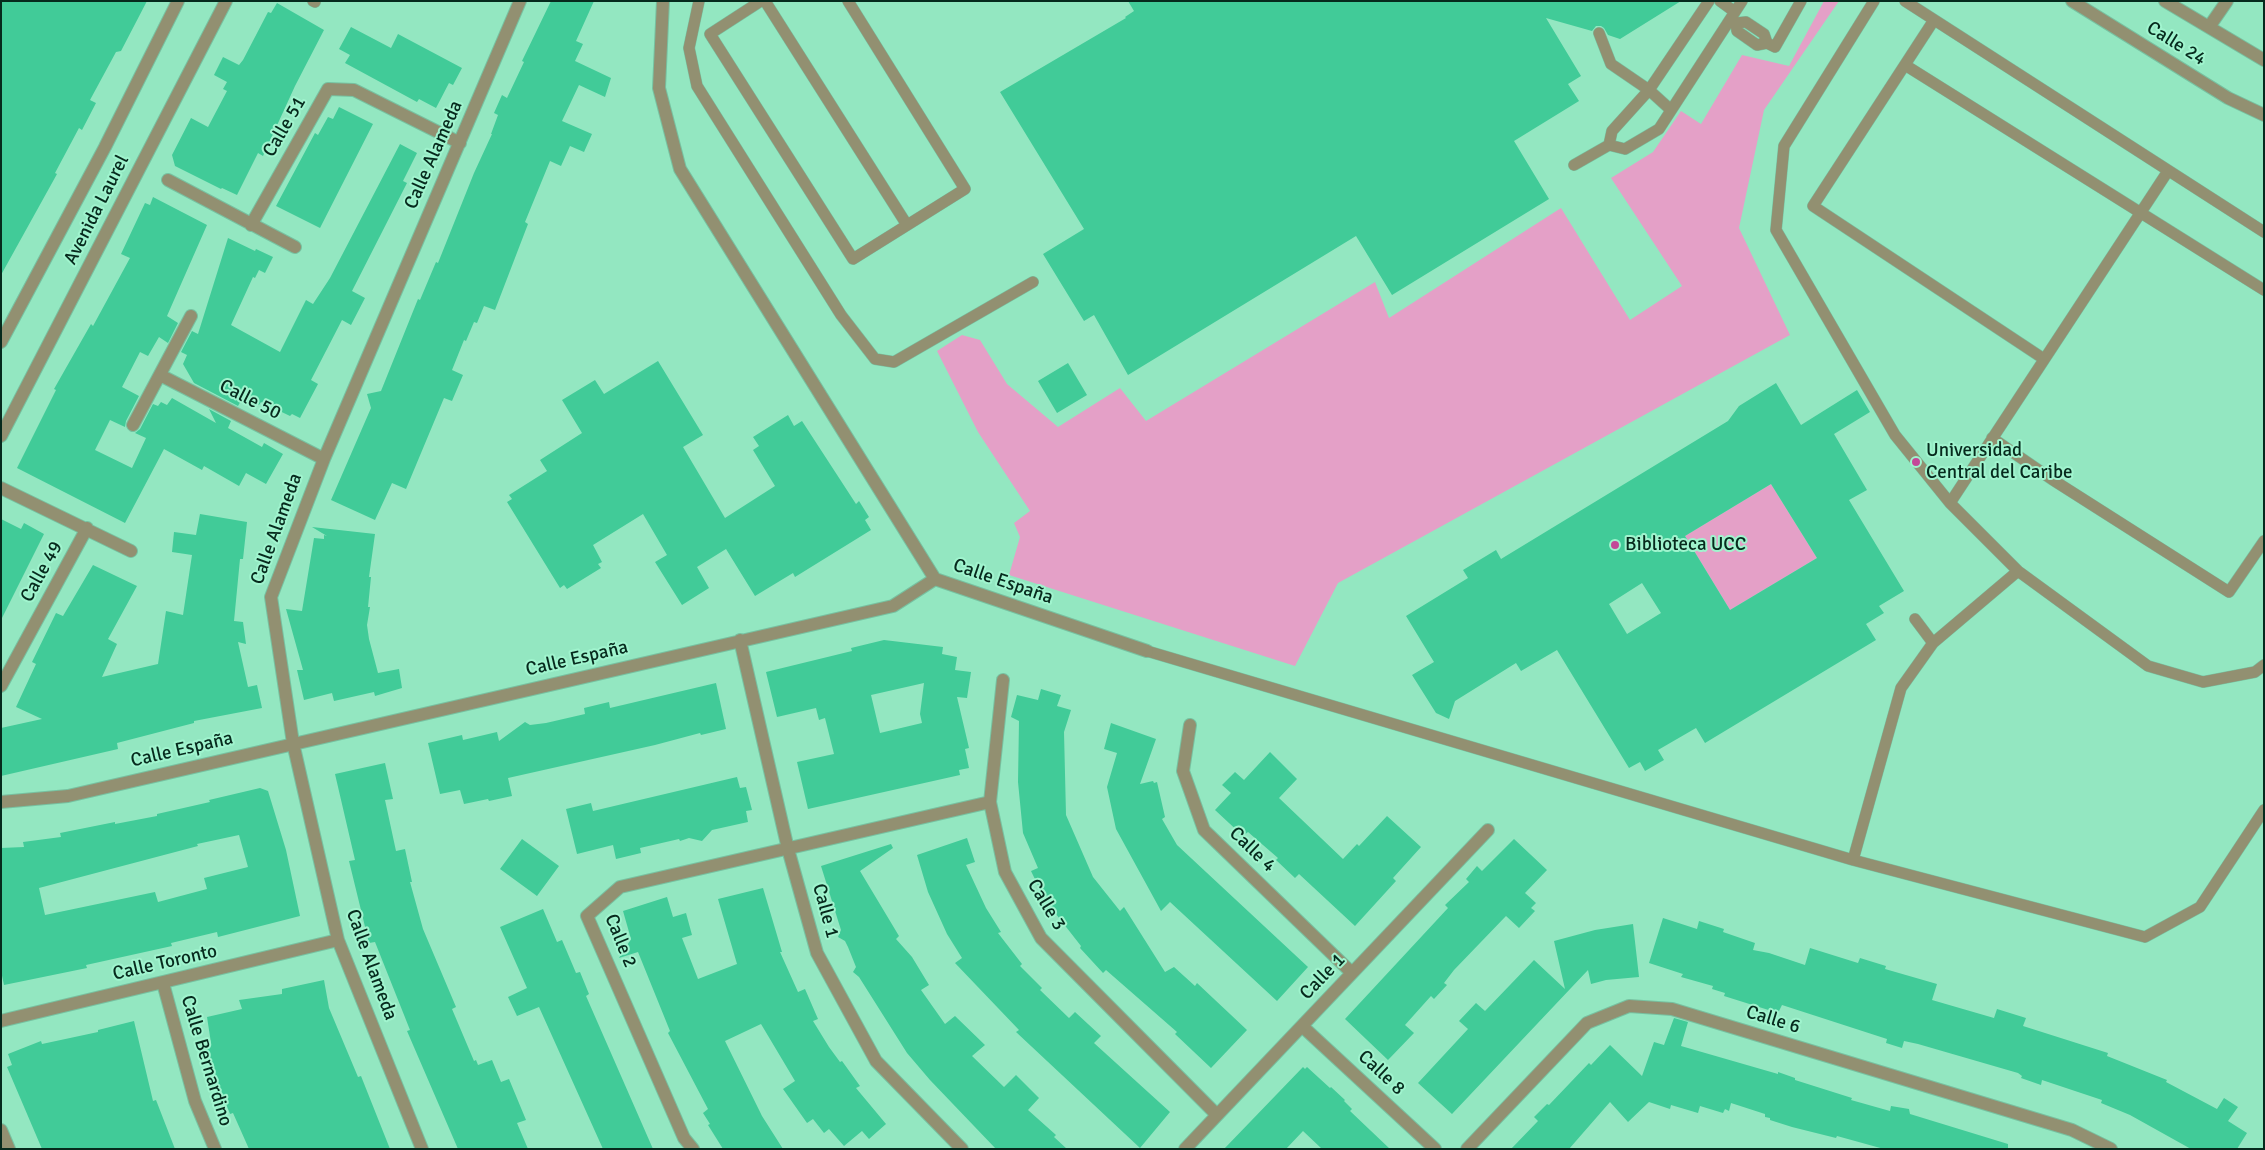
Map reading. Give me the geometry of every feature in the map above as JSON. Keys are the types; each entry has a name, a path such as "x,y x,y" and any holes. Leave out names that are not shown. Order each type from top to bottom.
{"street":[{"name":"Avenida Laurel","path":"1,342 105,147 178,1"},
{"name":"Avenida Laurel","path":"1,436 226,1"},
{"name":"Calle Alameda","path":"422,1149 338,940 293,743 271,597 324,459 520,1"},
{"path":"662,1 659,88 680,169 935,579"},
{"name":"Calle 24","path":"2072,1 2228,98 2264,115"},
{"path":"2164,1 2264,60"},
{"path":"2208,27 2227,1"},
{"name":"Calle 51","path":"251,225 328,90 354,90 460,143"},
{"path":"168,180 295,247"},
{"path":"133,425 191,316"},
{"name":"Calle 50","path":"160,375 324,459"},
{"path":"1,488 87,528 130,551"},
{"name":"Calle 49","path":"1,686 87,528"},
{"name":"Calle España","path":"1,802 68,796 893,606 935,579 1147,651"},
{"name":"Calle 1","path":"740,640 788,849 817,953 876,1062 962,1149"},
{"name":"Calle 3","path":"1003,680 990,802 1005,872 1040,938 1216,1115"},
{"name":"Calle 4","path":"1190,725 1183,771 1204,830 1352,973"},
{"path":"788,849 990,802"},
{"name":"Calle 1","path":"1185,1149 1488,830"},
{"name":"Calle 2","path":"693,1149 684,1138 587,916 620,887 788,849"},
{"name":"Calle Toronto","path":"1,1021 338,940"},
{"name":"Calle Bernardino","path":"163,983 196,1101 215,1149"},
{"name":"Calle 6","path":"1467,1149 1587,1023 1629,1006 1672,1010 2072,1130 2111,1149"},
{"name":"Calle 8","path":"1302,1026 1435,1149"},
{"path":"1,1130 9,1149"}],"lane":[{"path":"699,1 689,48 697,86 841,315 875,360 894,362 1033,282"},
{"path":"761,1 710,34 853,260 965,189 848,1"},
{"path":"765,1 907,225"},
{"path":"1609,145 1612,131 1649,90 1709,1"},
{"path":"1720,1 1734,18 1746,22 1764,34 1767,43 1775,47 1801,1"},
{"path":"1574,165 1609,145 1625,149 1658,129 1734,18 1742,1"},
{"path":"1874,1 1784,146 1776,230 1895,434 1950,503 2018,571 2148,666 2203,682 2255,672 2264,665"},
{"path":"1906,1 2264,232"},
{"path":"1934,20 1814,206 2044,359"},
{"path":"1599,33 1611,64 1649,90 1671,110"},
{"path":"1905,65 2264,290"},
{"path":"1950,503 2168,170"},
{"path":"1992,438 2229,592 2264,541"},
{"path":"1853,860 1901,688 1933,643 2018,571"},
{"path":"1915,619 1933,643"},
{"path":"1147,651 1853,860 2146,937 2200,907 2264,810"}],"shaded area":[{"path":"1824,1 1839,1 1764,110 1739,228 1790,335 1338,583 1295,666 1009,575 1020,537 1014,523 1030,511 978,432 937,351 962,335 980,340 1007,384 1058,427 1120,388 1146,421 1375,282 1389,318 1561,208 1630,320 1682,286 1611,178 1653,152 1681,111 1701,124 1742,55 1789,66"},
{"path":"1771,484 1817,558 1730,610 1685,536"}],"building":[{"path":"1,1 147,1 121,51 116,52 90,100 96,103 82,130 79,128 55,173 57,174 1,275"},
{"path":"551,1 594,1 576,41 583,44 575,61 611,78 605,97 579,85 562,121 592,134 584,152 570,146 561,166 550,161 525,222 528,224 495,310 484,306 477,323 474,322 466,341 464,340 452,370 463,375 452,401 444,398 406,489 392,483 375,520 331,500 371,408 367,394 381,391 418,299 420,300 436,262 438,263 474,173 492,134 498,115 494,113 502,95 507,98 524,62 522,61"},
{"path":"1128,1 1681,1 1620,39 1608,35 1601,26 1596,26 1592,31 1546,18 1581,76 1568,84 1579,101 1514,141 1549,199 1392,295 1356,236 1128,375 1094,315 1084,321 1043,254 1084,229 1000,92 1126,18 1134,11"},
{"path":"277,3 324,30 295,86 263,156 258,153 237,195 175,166 172,155 191,118 208,127 227,91 223,89 227,82 214,75 223,57 239,65 268,12 271,13"},
{"path":"351,27 391,48 398,34 462,68 453,85 449,83 436,108 419,99 417,102 345,63 350,55 339,49"},
{"path":"339,107 373,124 320,228 276,206 315,133 318,135 328,117 333,119"},
{"path":"400,144 417,153 403,181 407,183 352,291 365,298 351,325 342,320 311,380 318,384 300,418 292,414 290,416 261,402 259,405 243,397 238,406 194,383 183,364 187,355 181,352 192,331 198,334 228,238 273,257 265,273 259,270 255,278 253,277 231,325 280,352 306,300 313,304 330,278"},
{"path":"153,197 207,225 167,316 178,323 168,343 159,337 148,356 140,352 122,387 139,396 126,421 125,427 110,420 95,450 132,468 146,438 135,433 140,429 153,404 158,406 161,402 167,405 172,398 216,423 209,409 231,421 228,428 262,447 264,443 283,454 266,484 246,473 239,486 204,466 202,470 164,449 125,523 17,468 56,390 54,389 91,324 93,326 130,258 121,254 145,203 150,205"},
{"path":"658,361 703,435 683,447 725,518 775,486 753,450 759,446 753,437 788,415 794,426 802,421 856,504 859,501 869,517 865,520 871,530 795,577 793,573 755,596 726,549 697,567 709,588 682,605 655,562 667,555 643,514 593,545 602,562 598,564 601,568 567,589 564,585 560,588 507,502 512,499 509,495 547,471 540,460 582,433 562,400 595,380 604,394"},
{"path":"1068,363 1087,395 1057,413 1038,381"},
{"path":"1776,383 1801,425 1857,390 1870,412 1834,434 1867,490 1849,500 1904,591 1879,606 1884,613 1866,624 1876,640 1705,743 1696,728 1658,750 1664,760 1645,771 1640,762 1629,768 1557,650 1521,671 1516,663 1455,701 1449,719 1436,713 1412,675 1434,662 1406,616 1468,578 1463,570 1496,550 1501,559 1728,421 1739,406","holes":["1771,484 1817,558 1730,610 1685,536","1642,583 1661,613 1627,634 1609,604"]},
{"path":"200,514 247,522 243,559 240,559 234,621 243,622 246,644 238,642 248,687 257,685 262,708 194,721 194,723 117,743 118,749 1,776 1,728 42,719 16,707 36,664 32,662 56,613 63,616 93,565 137,586 108,639 117,644 102,677 158,664 166,611 183,615 192,555 172,552 174,532 196,535"},
{"path":"1,519 21,529 24,523 44,534 1,620"},
{"path":"312,527 375,534 369,577 371,577 368,607 370,607 367,625 369,639 378,673 399,669 402,688 375,696 374,692 334,701 332,693 304,700 297,670 303,670 286,609 302,611 314,538 324,539 324,535 327,536"},
{"path":"884,640 943,647 942,654 957,657 955,670 971,672 967,698 957,697 969,748 965,749 969,768 959,770 960,775 808,809 797,762 834,754 825,718 819,720 816,708 777,717 766,672 852,651 851,648","holes":["924,683 920,714 922,723 880,733 871,695"]},
{"path":"716,683 726,729 701,735 700,733 508,778 512,796 464,804 460,790 440,794 428,743 462,735 463,740 497,732 499,741 525,722 530,725 546,723 585,714 584,708 609,702 610,708"},
{"path":"1041,689 1061,695 1057,706 1071,710 1064,732 1066,815 1093,877 1120,911 1124,907 1165,972 1174,967 1195,986 1197,983 1247,1030 1211,1068 1175,1034 1177,1032 1106,970 1103,973 1080,948 1081,946 1045,900 1031,871 1038,868 1023,833 1018,782 1019,721 1011,717 1017,695 1038,700"},
{"path":"1111,723 1156,739 1140,784 1157,782 1165,817 1162,819 1177,845 1308,967 1277,1001 1170,902 1161,911 1116,829 1107,787 1117,753 1104,749"},
{"path":"1270,752 1297,779 1279,798 1343,859 1357,844 1359,846 1387,816 1421,847 1393,878 1396,881 1355,926 1299,874 1295,878 1276,860 1278,858 1248,832 1243,836 1215,810 1231,793 1222,785 1235,772 1244,780"},
{"path":"385,763 393,799 385,800 396,851 405,849 412,882 410,882 423,929 456,1007 452,1009 474,1061 476,1060 478,1065 492,1060 501,1082 509,1079 526,1120 517,1123 528,1149 458,1149 407,1031 410,1030 375,942 369,943 349,861 355,860 335,774"},
{"path":"737,777 740,788 746,787 752,810 746,811 748,822 712,830 702,841 689,838 680,841 679,839 640,848 641,853 616,859 613,845 577,854 566,809 591,803 593,811"},
{"path":"260,788 268,791 286,850 300,916 218,937 217,932 171,943 172,946 86,965 87,968 4,985 1,971 1,848 24,847 23,842 61,837 60,833 157,816 157,814 210,802 209,800","holes":["239,835 248,867 204,878 207,889 158,902 155,892 45,915 39,888 198,846 197,844"]},
{"path":"967,838 975,862 966,865 986,908 1001,932 998,933 1022,964 1020,966 1042,988 1040,990 1069,1018 1075,1012 1101,1036 1094,1043 1170,1112 1140,1148 1016,1032 1019,1030 955,963 962,958 947,934 928,892 917,855"},
{"path":"522,839 559,866 537,896 500,869"},
{"path":"1514,839 1547,870 1525,893 1536,903 1531,908 1535,911 1519,928 1506,916 1454,970 1444,983 1447,985 1434,999 1431,996 1405,1025 1414,1033 1388,1060 1345,1019 1448,908 1445,905 1469,882 1466,879 1477,866 1482,871"},
{"path":"891,844 893,848 860,871 899,936 896,939 912,957 929,985 921,990 945,1024 955,1016 985,1045 972,1056 1004,1087 1016,1075 1039,1098 1028,1110 1056,1135 1054,1137 1067,1149 996,1149 907,1053 859,977 853,972 856,967 845,941 838,937 841,930 821,866"},
{"path":"763,888 782,952 780,952 798,992 805,989 818,1019 813,1021 829,1047 860,1086 856,1088 886,1124 869,1139 862,1131 844,1146 829,1129 824,1133 813,1119 807,1123 783,1089 795,1081 761,1024 725,1041 762,1116 783,1149 723,1149 703,1113 708,1109 668,1033 670,1031 638,952 619,958 631,939 623,911 667,897 673,917 686,913 692,935 682,938 698,979 737,964 718,899"},
{"path":"543,909 557,942 562,940 576,973 580,972 589,994 586,996 653,1149 603,1149 539,1007 517,1016 508,997 527,988 500,927"},
{"path":"1663,918 1697,929 1699,921 1724,929 1723,932 1755,943 1753,950 1769,953 1805,965 1810,948 1858,963 1860,958 1886,966 1885,969 1937,984 1932,1000 1994,1018 1997,1009 2026,1018 2023,1026 2108,1053 2107,1056 2167,1080 2166,1082 2217,1109 2224,1098 2238,1107 2228,1121 2247,1133 2237,1149 2191,1149 2130,1115 2101,1103 2102,1100 2042,1080 2041,1085 2021,1078 2022,1076 2018,1073 1918,1044 1904,1041 1902,1048 1886,1043 1887,1039 1782,1005 1778,1013 1724,996 1725,993 1712,989 1713,986 1681,977 1683,974 1649,963"},
{"path":"1633,924 1639,977 1606,980 1591,984 1588,970 1452,1114 1418,1083 1468,1029 1459,1021 1476,1003 1485,1011 1534,960 1565,989 1554,941 1595,930"},
{"path":"324,980 329,1008 358,1077 361,1076 390,1149 249,1149 233,1113 230,1114 203,1045 211,1043 207,1017 242,1009 239,1000 282,994 282,989"},
{"path":"1674,1018 1688,1022 1681,1046 1778,1074 1778,1072 1795,1078 1795,1080 1852,1098 1851,1100 1890,1111 1891,1106 1909,1109 1910,1114 2008,1144 2008,1149 1884,1149 1837,1136 1836,1138 1792,1127 1770,1120 1770,1118 1765,1117 1765,1114 1731,1103 1729,1111 1725,1109 1723,1113 1700,1106 1698,1113 1671,1105 1670,1109 1649,1102 1628,1122 1610,1102 1569,1149 1511,1149 1538,1121 1534,1117 1547,1104 1549,1105 1589,1063 1591,1065 1610,1045 1642,1076 1654,1042 1664,1045"},
{"path":"134,1021 153,1101 156,1100 175,1149 42,1149 7,1067 12,1065 8,1054 41,1041 42,1044 98,1032 98,1030"},
{"path":"1303,1067 1305,1069 1307,1067 1345,1100 1352,1109 1350,1111 1390,1149 1322,1149 1303,1131 1286,1149 1224,1149"}],"place":[{"name":"Universidad Central del Caribe","path":"1916,462"},
{"name":"Biblioteca UCC","path":"1615,545"}]}
